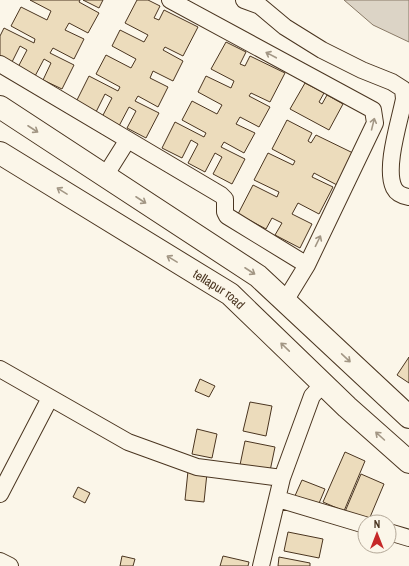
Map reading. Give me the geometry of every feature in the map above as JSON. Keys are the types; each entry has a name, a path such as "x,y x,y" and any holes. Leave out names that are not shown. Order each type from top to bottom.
{"street":[{"path":"170,0 372,110 374,123 304,270 285,301"},
{"path":"244,0 260,6 285,27 322,50 362,70 392,82 403,90 404,99 393,157 391,178 396,191 409,197"},
{"path":"0,64 221,195 225,200 225,212 227,216 304,270"},
{"path":"0,107 258,276 409,417"},
{"path":"105,176 128,140"},
{"name":"tellapur road","path":"0,153 230,294 323,384 409,462"},
{"path":"0,369 128,442 197,467 282,478"},
{"path":"262,566 282,478 312,396 323,384"},
{"path":"0,494 50,398"},
{"path":"278,499 357,523"},
{"path":"397,534 409,538"},
{"path":"0,561 10,566"}],"shaded area":[{"path":"344,0 409,0 409,42 373,25"}],"building":[{"path":"30,0 80,0 79,2 99,13 88,33 69,23 65,30 84,39 74,59 53,48 50,53 74,65 62,89 43,80 51,63 44,59 34,78 17,69 27,50 20,46 11,64 0,59 0,36 4,28 34,43 35,39 11,26 21,7 47,20 51,11"},
{"path":"83,0 103,0 99,8"},
{"path":"137,0 148,0 160,6 154,18 159,20 164,10 198,27 183,56 165,47 163,50 183,61 173,81 153,71 150,78 168,87 158,107 138,96 135,101 159,113 146,138 127,128 136,111 129,107 119,126 102,117 112,98 105,94 96,112 76,102 89,76 118,91 120,87 96,74 106,55 131,68 136,59 112,46 120,30 144,42 148,35 125,23"},
{"path":"226,42 246,52 240,64 245,66 250,56 285,73 270,102 251,93 249,96 270,107 259,127 240,117 236,124 255,133 244,153 224,142 221,147 245,159 232,184 213,174 222,157 215,153 205,172 188,163 198,144 191,140 182,158 162,148 175,122 204,137 206,133 182,120 192,101 217,114 222,105 198,92 206,76 231,88 234,81 211,69"},
{"path":"305,83 324,93 319,102 322,104 327,95 343,104 329,130 290,109"},
{"path":"287,120 312,133 308,141 311,143 316,135 353,153 337,185 314,173 312,177 333,187 319,214 298,203 292,214 312,224 300,248 275,235 282,223 272,218 266,229 238,214 253,185 277,197 279,192 254,180 268,153 293,165 295,161 272,149"},
{"path":"409,357 409,383 397,375"},
{"path":"200,379 215,386 209,397 195,391"},
{"path":"250,402 272,406 266,436 243,431"},
{"path":"197,429 217,434 212,458 192,454"},
{"path":"245,441 275,447 270,471 240,465"},
{"path":"345,452 365,461 344,511 323,502"},
{"path":"188,471 207,473 204,502 185,500"},
{"path":"361,474 384,484 371,514 357,514 357,518 344,514"},
{"path":"302,480 325,489 317,508 294,498"},
{"path":"78,487 90,493 85,503 73,497"},
{"path":"288,532 323,539 319,558 284,551"},
{"path":"122,556 135,559 133,566 120,566"},
{"path":"223,556 249,562 248,566 220,566"},
{"path":"279,557 310,563 310,566 278,566"}]}
